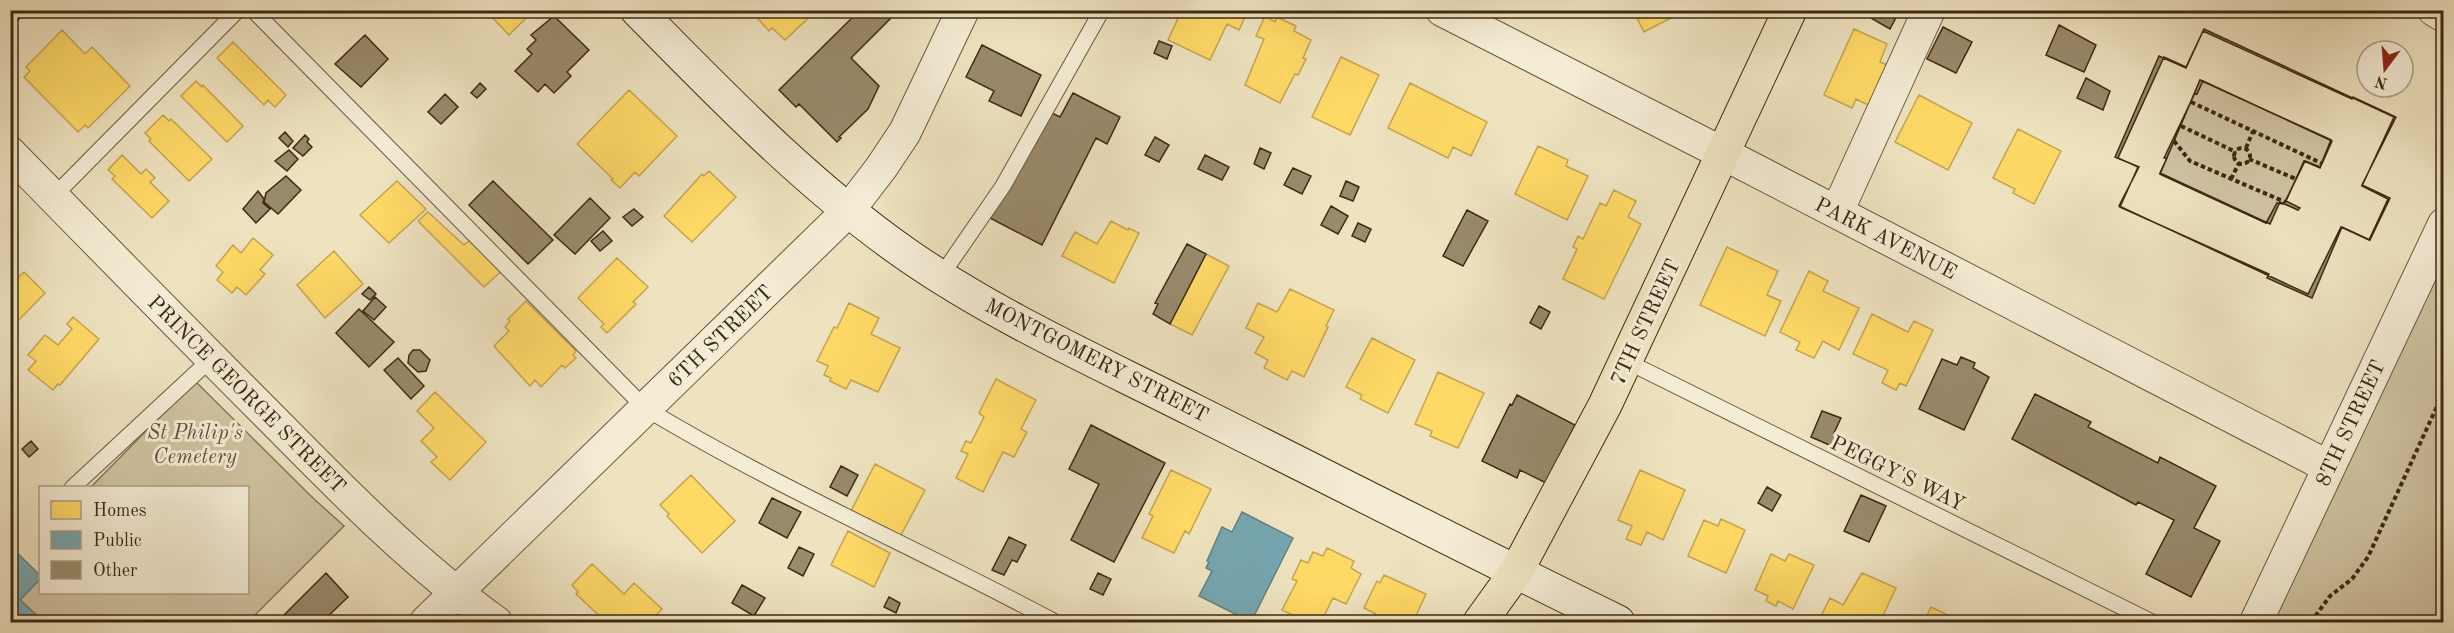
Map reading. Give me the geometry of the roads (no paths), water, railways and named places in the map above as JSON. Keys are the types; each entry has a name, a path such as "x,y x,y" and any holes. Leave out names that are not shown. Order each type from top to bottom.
{"main road":[{"name":"7TH STREET","path":"1480,622 1515,572 1605,405 1790,10"}],"street":[{"name":"MONTGOMERY STREET","path":"637,10 766,140 848,211 906,254 941,276 1046,336 1618,622"},
{"name":"6TH STREET","path":"426,622 848,211 905,132 963,10"},
{"name":"PARK AVENUE","path":"1442,10 2330,467"},
{"path":"1837,212 1929,10"},
{"path":"2434,10 2444,16"},
{"name":"PRINCE GEORGE STREET","path":"10,153 211,359 376,523 455,593 496,622"},
{"name":"8TH STREET","path":"2256,622 2444,224"}],"lane":[{"path":"53,197 238,10"},
{"path":"253,10 645,408 708,447 970,577 1055,622"},
{"path":"941,276 1003,186 1102,10"},
{"path":"74,486 211,359"},
{"name":"PEGGY'S WAY","path":"1626,361 2151,622"}],"park label":[{"name":"St Philip's Cemetery","path":"195,444"}]}
